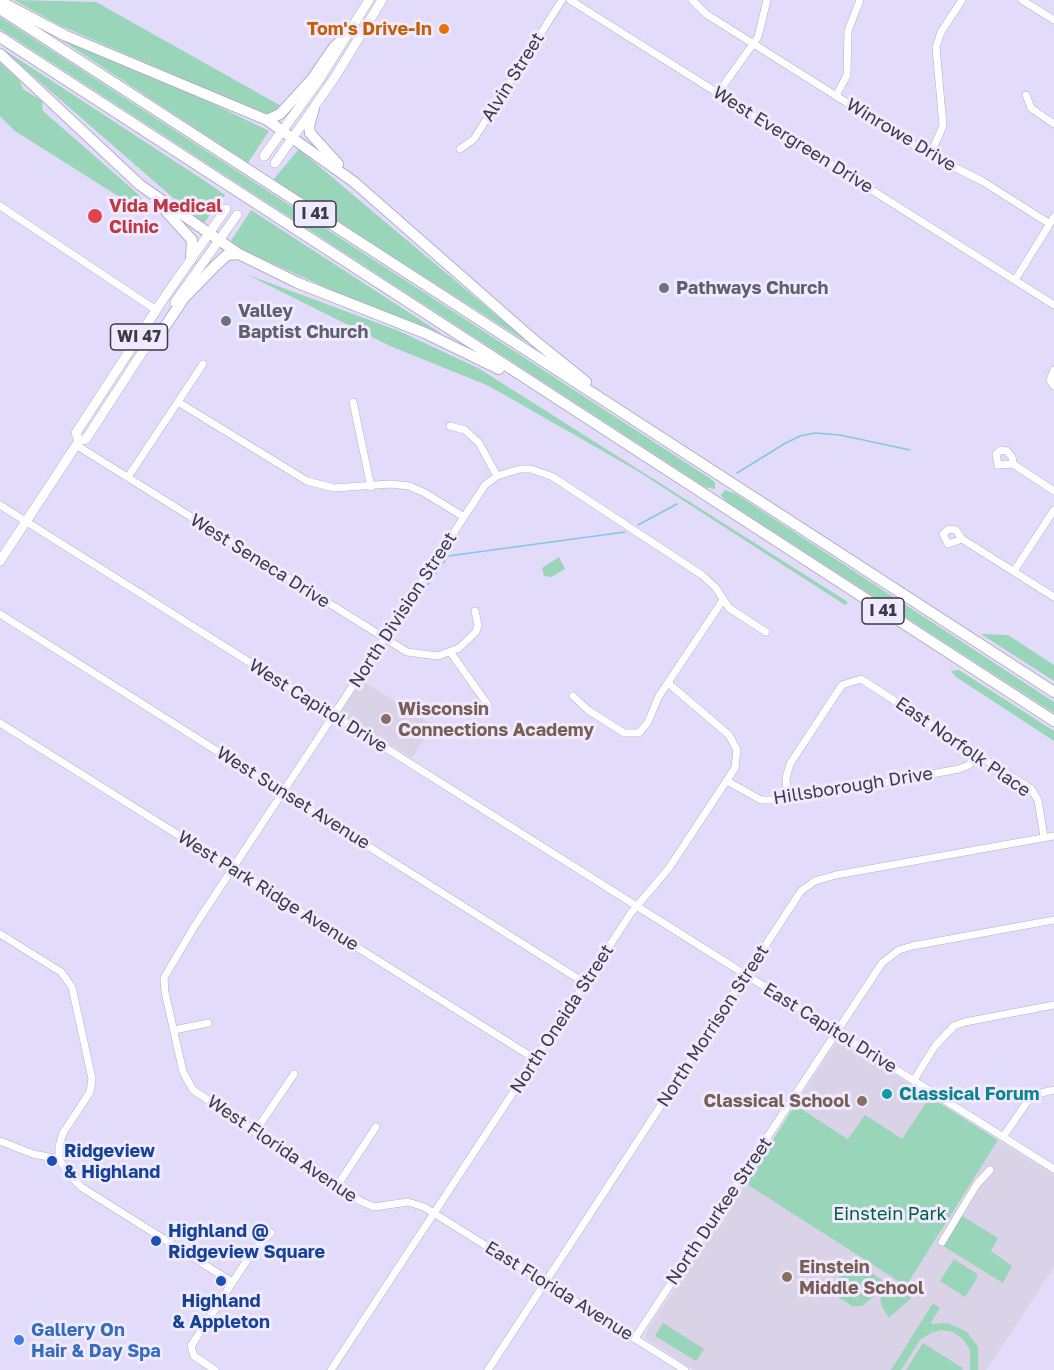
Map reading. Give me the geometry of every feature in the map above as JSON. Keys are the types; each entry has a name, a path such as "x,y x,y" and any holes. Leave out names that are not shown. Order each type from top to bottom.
{"highway":[{"path":"0,1 64,35 267,120 354,182 550,354 613,402 630,418"},
{"name":"I 41","path":"0,9 1054,692"},
{"path":"267,120 280,114 312,79 334,47 349,33"},
{"name":"I 41","path":"0,37 1054,721"},
{"path":"0,54 140,185 192,238 194,246 190,259"},
{"path":"314,108 309,126 310,134 354,182"},
{"path":"140,185 239,254 298,283 425,333 485,362 527,386 544,390"},
{"path":"153,337 162,331 184,298 215,266 227,255 239,254"}],"main road":[{"path":"264,156 349,33 369,0"},
{"path":"274,163 314,108 382,0"},
{"name":"WI 47","path":"0,561 77,443 86,439 153,337 214,238 226,209"},
{"name":"WI 47","path":"77,443 76,433 190,259 237,216"}],"street":[{"name":"Alvin Street","path":"460,149 474,139 562,0"},
{"name":"West Evergreen Drive","path":"570,0 1054,305"},
{"name":"Winrowe Drive","path":"692,0 706,14 930,155 982,181 1052,221"},
{"path":"718,93 754,44 760,32 767,0"},
{"path":"836,96 847,75 848,31 860,0"},
{"path":"930,155 943,126 936,47 941,32 962,0"},
{"path":"1022,0 1054,20"},
{"path":"1026,95 1031,108 1054,124"},
{"path":"0,206 156,310"},
{"path":"1015,280 1052,221"},
{"path":"128,477 203,364"},
{"path":"1054,370 1050,380 1054,386"},
{"path":"178,402 307,481 334,488 409,486 464,517"},
{"path":"353,402 371,487"},
{"path":"450,426 465,430 479,443 497,476 520,469 542,471 702,575 736,613 766,632"},
{"name":"West Seneca Drive","path":"77,443 383,639 418,655 438,656 451,653"},
{"path":"1013,464 1054,491"},
{"name":"North Division Street","path":"232,869 464,517 485,486 497,476"},
{"name":"West Capitol Drive","path":"0,505 636,906"},
{"path":"1014,571 1054,510"},
{"path":"962,539 1054,597"},
{"path":"573,696 588,710 624,733 639,733 648,723 654,705 723,600"},
{"path":"476,611 478,625 476,632 466,644 451,653 488,705"},
{"name":"West Sunset Avenue","path":"0,614 585,983"},
{"name":"East Norfolk Place","path":"787,800 786,778 790,764 842,685 854,680 867,681 1031,789 1038,800 1044,837"},
{"name":"North Oneida Street","path":"331,1370 636,906 669,868 727,781 737,762 734,742 668,683"},
{"name":"West Park Ridge Avenue","path":"0,723 535,1059"},
{"name":"Hillsborough Drive","path":"727,781 761,800 787,800 959,769 969,765 977,753"},
{"name":"North Morrison Street","path":"488,1370 795,899 815,881 836,875 1054,836"},
{"name":"West Florida Avenue","path":"232,869 165,972 164,984 185,1079 189,1086 367,1205 383,1207 413,1202 434,1212"},
{"name":"East Capitol Drive","path":"636,906 1054,1169"},
{"name":"North Durkee Street","path":"635,1338 837,1033 874,973 899,950 1054,920"},
{"path":"0,934 61,972 69,981 74,995 92,1079 87,1098 61,1137 59,1159 72,1179 81,1187 232,1282"},
{"path":"914,1080 935,1046 954,1026 1054,1005"},
{"path":"174,1030 208,1023"},
{"path":"255,1132 294,1074"},
{"path":"1003,1137 1027,1102 1041,1093 1054,1090"},
{"path":"337,1186 376,1127"},
{"path":"0,1141 33,1154 59,1159"},
{"path":"942,1242 977,1184 990,1170"},
{"name":"East Florida Avenue","path":"434,1212 685,1370"},
{"path":"215,1370 191,1352 194,1341 253,1251 271,1233"}],"shaded area":[{"name":"Wisconsin Connections Academy","path":"361,680 433,725 412,758 340,713"},
{"name":"Classical School","path":"839,1041 930,1097 887,1163 795,1105"},
{"name":"Einstein Middle School","path":"998,1140 1054,1175 1054,1267 986,1370 694,1370 645,1338 646,1332 745,1183 906,1286"}],"green space":[{"path":"14,0 96,2 283,107 266,115 59,25"},
{"path":"0,17 711,479 715,483 715,489 705,487 0,29"},
{"path":"60,39 180,88 269,131 248,163"},
{"path":"0,47 225,195 203,224"},
{"path":"0,63 20,81 23,89 42,101 43,111 138,194 145,205 145,213 15,131 0,116"},
{"path":"299,149 359,200 533,346 273,180"},
{"path":"251,210 442,334 340,294 236,247 231,241"},
{"path":"248,275 399,331 478,368 848,602 845,605 636,470 489,386 390,346"},
{"path":"725,490 736,494 1054,702 1054,713 726,501 721,495"},
{"path":"559,557 565,569 551,577 544,576 542,568"},
{"path":"981,634 1008,635 1054,665 1054,681"},
{"path":"959,670 1054,731 1054,741 956,677 951,671"},
{"name":"Einstein Park","path":"930,1097 998,1140 906,1286 745,1183 795,1105 848,1139 865,1115 902,1139"},
{"path":"957,1213 998,1238 991,1251 1012,1266 1003,1283 938,1243"},
{"path":"954,1259 977,1274 977,1278 965,1297 940,1281"},
{"path":"852,1260 885,1282 883,1285 916,1294 889,1318 881,1305 880,1291 862,1306 852,1306 830,1292 849,1261"},
{"path":"933,1303 940,1308 930,1324 948,1323 967,1332 978,1347 978,1370 970,1370 970,1350 963,1339 953,1332 941,1330 920,1340 901,1370 891,1370"},
{"path":"663,1323 704,1349 696,1361 655,1336"},
{"path":"923,1343 963,1368 962,1370 906,1370"}],"waterway":[{"path":"737,473 784,444 800,436 815,433 840,435 910,450"},
{"path":"638,525 677,504"},
{"path":"391,637 448,556 625,532"}],"place":[{"name":"Tom's Drive-In","path":"444,29"},
{"name":"Vida Medical Clinic","path":"95,216"},
{"name":"Pathways Church","path":"664,288"},
{"name":"Valley Baptist Church","path":"226,321"},
{"name":"Wisconsin Connections Academy","path":"386,719"},
{"name":"Classical Forum","path":"887,1094"},
{"name":"Classical School","path":"862,1101"},
{"name":"Ridgeview & Highland","path":"52,1161"},
{"name":"Highland @ Ridgeview Square","path":"156,1241"},
{"name":"Einstein Middle School","path":"787,1277"},
{"name":"Highland & Appleton","path":"221,1281"},
{"name":"Gallery On Hair & Day Spa","path":"19,1340"}]}
